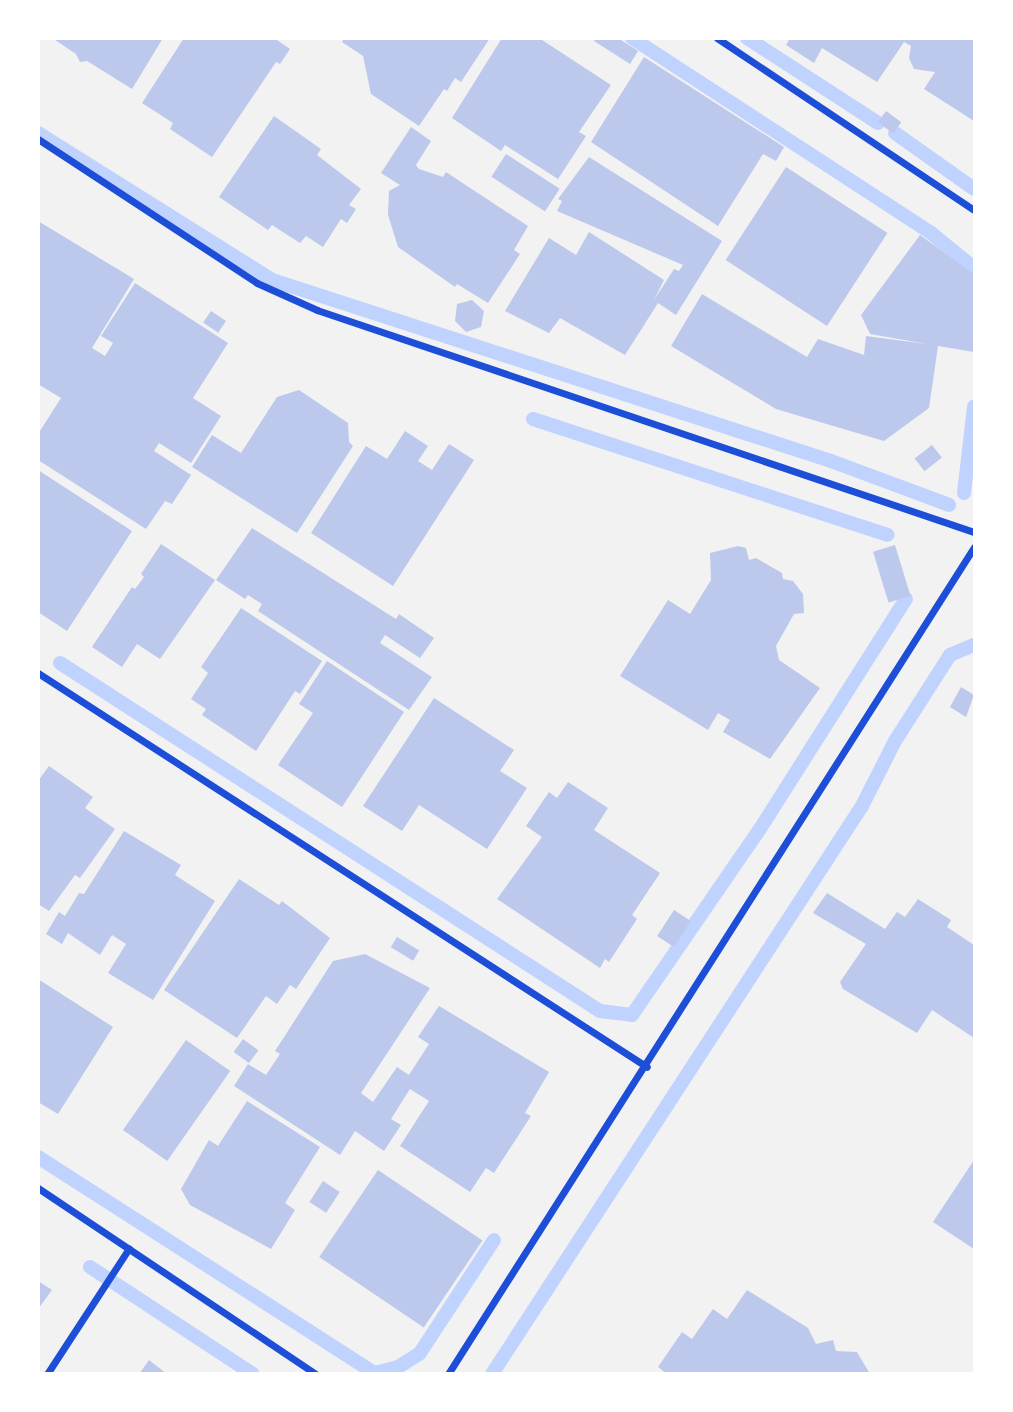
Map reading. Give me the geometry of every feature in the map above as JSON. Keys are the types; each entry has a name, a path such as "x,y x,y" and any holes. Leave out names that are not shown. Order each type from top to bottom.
{"street":[{"path":"717,38 975,210"},
{"path":"38,139 257,283 317,310 975,532"},
{"path":"448,1374 975,547"},
{"path":"38,673 646,1067"},
{"path":"38,1188 316,1374"},
{"path":"47,1374 129,1248"}],"building":[{"path":"52,38 163,38 132,89 87,61 80,62 76,54"},
{"path":"184,38 274,38 290,49 280,64 276,62 212,157 170,129 173,123 142,103"},
{"path":"344,38 490,38 461,82 455,78 447,91 444,89 419,126 371,94 363,56 342,42"},
{"path":"502,38 539,38 611,85 579,132 586,136 558,179 505,145 501,151 452,118"},
{"path":"596,38 618,38 638,51 630,64 594,41"},
{"path":"790,38 974,38 974,121 924,89 935,72 914,69 909,58 911,46 904,42 877,82 822,48 814,63 786,45"},
{"path":"644,57 784,147 776,161 763,154 718,226 591,142"},
{"path":"886,111 901,122 893,133 878,122"},
{"path":"274,116 321,149 317,155 361,189 349,205 356,209 347,223 341,219 323,247 306,236 300,243 272,225 268,230 219,197"},
{"path":"411,127 431,141 416,165 419,169 443,177 446,172 528,226 514,250 520,254 488,303 457,284 455,287 398,247 388,215 389,191 400,185 381,173"},
{"path":"506,154 560,189 545,212 491,177"},
{"path":"589,157 722,241 676,315 658,303 625,355 560,318 549,333 505,311 549,238 576,255 589,232 664,280 654,300 674,269 679,271 683,265 557,211 562,201 558,199"},
{"path":"786,167 887,233 827,326 726,260"},
{"path":"38,221 134,279 92,348 105,356 113,343 101,336 135,283 228,343 193,398 221,416 191,463 159,443 154,451 191,475 172,504 165,501 146,529 38,460 38,434 61,398 38,384"},
{"path":"920,235 974,274 974,352 938,346 929,408 884,441 776,409 671,346 702,294 807,357 818,339 864,355 866,336 927,344 870,334 861,315"},
{"path":"472,300 484,311 481,327 466,332 455,321 457,304"},
{"path":"211,311 226,321 218,333 203,323"},
{"path":"299,390 348,423 349,442 353,446 297,533 192,467 212,435 241,453 277,397"},
{"path":"405,431 428,446 418,461 432,470 449,444 474,460 393,586 311,533 366,446 387,459"},
{"path":"932,445 942,458 925,471 915,459"},
{"path":"38,470 132,531 67,631 38,612"},
{"path":"252,528 396,619 399,614 434,638 420,658 385,635 380,643 432,677 409,710 258,611 262,604 248,595 245,599 216,580"},
{"path":"161,544 215,580 160,659 137,644 122,667 92,647 132,587 135,589 144,577 141,574"},
{"path":"895,545 910,596 889,602 873,552"},
{"path":"738,546 746,548 749,560 756,558 782,573 783,579 793,581 803,594 804,613 794,614 776,646 779,660 820,688 770,759 723,732 730,720 718,713 708,730 620,676 668,600 690,614 711,580 710,553"},
{"path":"241,608 322,661 300,694 295,691 256,751 202,715 206,709 191,699 208,673 201,667"},
{"path":"327,661 404,712 342,807 278,765 313,713 299,704"},
{"path":"961,687 974,695 966,717 950,707"},
{"path":"434,698 514,750 500,771 527,788 487,849 419,805 402,831 363,806"},
{"path":"49,766 93,797 85,808 115,829 80,878 75,875 49,911 38,904 38,781"},
{"path":"568,782 608,808 594,830 660,873 632,915 637,919 609,962 605,959 600,968 497,899 542,837 526,826 549,792 557,798"},
{"path":"124,831 181,865 175,875 215,901 153,1000 108,973 126,944 112,935 100,955 68,933 62,944 46,934 59,912 65,916 79,893 84,894"},
{"path":"239,879 279,905 282,901 330,938 296,989 290,985 277,1004 266,996 237,1038 164,990"},
{"path":"827,893 885,929 897,912 905,917 918,899 951,920 947,927 974,945 974,1038 932,1010 917,1033 843,989 840,982 866,944 813,913"},
{"path":"674,910 691,921 674,947 657,936"},
{"path":"397,937 419,950 413,961 391,947"},
{"path":"365,954 430,988 361,1093 373,1102 397,1067 409,1075 429,1044 418,1037 439,1006 549,1072 525,1113 531,1116 494,1173 486,1168 470,1192 400,1146 429,1101 410,1089 391,1119 401,1125 384,1151 355,1131 340,1155 234,1086 248,1064 266,1075 280,1054 275,1051 333,961"},
{"path":"38,979 113,1027 58,1114 38,1102"},
{"path":"243,1039 258,1050 249,1063 234,1052"},
{"path":"186,1040 230,1071 167,1161 123,1130"},
{"path":"247,1101 320,1147 285,1203 295,1210 271,1249 190,1205 181,1189 209,1140 218,1146"},
{"path":"974,1160 974,1249 933,1222"},
{"path":"378,1170 482,1240 424,1328 319,1257"},
{"path":"323,1181 340,1192 326,1213 309,1202"},
{"path":"38,1281 52,1290 38,1309"},
{"path":"747,1290 808,1328 816,1344 833,1340 836,1351 857,1352 870,1374 667,1374 658,1367 682,1332 692,1339 713,1309 727,1319"},
{"path":"149,1360 167,1374 139,1374"}],"waterway":[{"path":"632,38 931,233 974,268"},
{"path":"747,38 878,123"},
{"path":"38,133 272,280 831,461 949,505"},
{"path":"895,133 974,189"},
{"path":"964,493 974,407"},
{"path":"533,419 888,535"},
{"path":"60,663 600,1011 632,1015 758,832 906,599"},
{"path":"492,1374 862,806 895,741 950,655 974,645"},
{"path":"38,1157 374,1373 398,1367 420,1353 494,1240"},
{"path":"90,1267 253,1374"}]}
